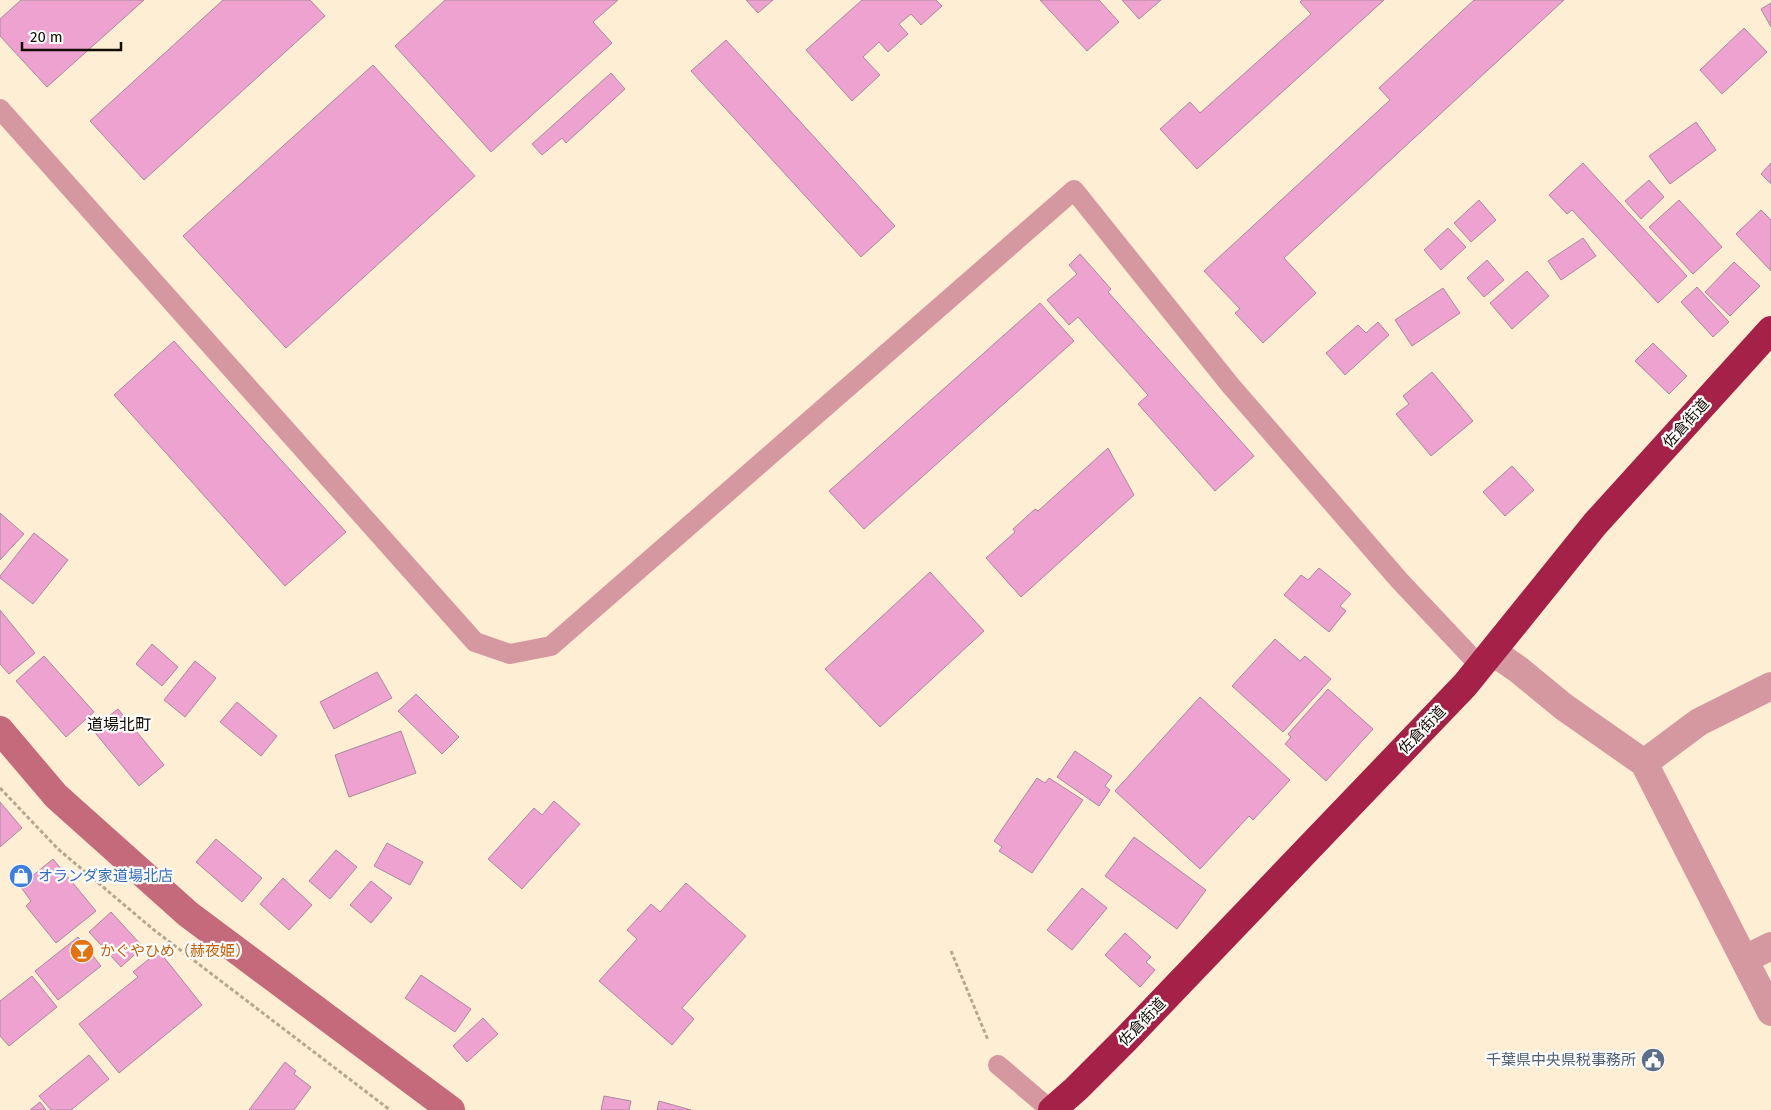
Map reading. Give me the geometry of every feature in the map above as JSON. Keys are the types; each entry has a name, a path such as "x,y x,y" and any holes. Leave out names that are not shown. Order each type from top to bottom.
{"highway":[{"name":"佐倉街道","path":"1052,1110 1125,1040 1465,685 1594,524 1771,330"}],"street":[{"path":"1486,659 1519,670 1564,707 1644,763 1771,1012"},
{"path":"1644,763 1699,722 1771,686"},
{"path":"0,730 56,796 188,914 451,1110"},
{"path":"1745,959 1771,946"}],"lane":[{"path":"0,110 475,642 510,654 551,646 1074,190 1231,386 1399,580 1486,659"},
{"path":"998,1065 1052,1110"}],"path":[{"path":"951,951 998,1065"}],"building":[{"path":"21,0 144,0 47,87 0,36 0,19"},
{"path":"223,0 310,0 325,16 144,180 90,121"},
{"path":"445,0 618,0 593,22 612,43 491,152 395,46"},
{"path":"746,0 773,0 758,13"},
{"path":"862,0 936,0 942,6 921,25 911,14 899,24 908,34 888,52 879,42 863,57 880,75 852,101 806,50"},
{"path":"1040,0 1099,0 1119,22 1087,51"},
{"path":"1122,0 1161,0 1139,19"},
{"path":"1302,0 1384,0 1197,169 1160,129 1190,102 1200,113 1311,14 1300,2"},
{"path":"1474,0 1564,0 1284,258 1316,293 1263,343 1235,313 1240,309 1204,271 1390,100 1379,88"},
{"path":"1771,3 1771,27 1761,9"},
{"path":"1744,28 1767,52 1722,94 1700,70"},
{"path":"726,40 895,226 861,257 691,71"},
{"path":"373,65 475,176 286,348 183,236"},
{"path":"611,73 625,89 566,143 562,138 542,155 532,144"},
{"path":"1696,122 1716,150 1670,184 1649,156"},
{"path":"1583,163 1687,276 1658,303 1572,210 1567,214 1549,195"},
{"path":"1771,163 1771,184 1761,174"},
{"path":"1649,180 1664,197 1641,219 1625,201"},
{"path":"1479,200 1496,220 1471,242 1454,223"},
{"path":"1679,200 1722,247 1693,274 1649,227"},
{"path":"1761,210 1771,220 1771,271 1736,234"},
{"path":"1448,228 1466,247 1441,270 1424,250"},
{"path":"1583,238 1596,256 1561,280 1548,261"},
{"path":"1080,254 1111,289 1108,292 1254,456 1215,491 1138,404 1148,395 1078,317 1069,325 1047,300 1077,274 1069,265"},
{"path":"1487,260 1504,280 1484,297 1467,278"},
{"path":"1734,262 1760,286 1730,316 1705,292"},
{"path":"1527,271 1549,296 1512,329 1490,303"},
{"path":"1697,287 1729,322 1713,337 1681,302"},
{"path":"1443,288 1460,313 1412,346 1395,320"},
{"path":"1040,303 1074,341 864,529 829,491"},
{"path":"1378,322 1389,335 1345,375 1326,353 1358,325 1366,333"},
{"path":"174,341 346,532 285,586 114,395"},
{"path":"1653,343 1687,376 1669,394 1635,361"},
{"path":"1432,372 1473,421 1431,456 1396,414 1409,404 1403,396"},
{"path":"1108,448 1134,495 1021,597 986,558 1015,532 1013,529 1035,509 1038,511"},
{"path":"1512,466 1534,490 1505,516 1483,492"},
{"path":"0,513 24,534 0,560"},
{"path":"34,533 68,560 33,604 0,578 0,576"},
{"path":"1319,568 1351,594 1340,606 1346,611 1329,632 1284,595 1301,575 1308,580"},
{"path":"930,572 984,631 880,727 825,669"},
{"path":"0,610 35,653 9,674 0,664"},
{"path":"1275,639 1300,661 1305,656 1331,679 1283,732 1232,686"},
{"path":"152,644 178,667 162,686 136,664"},
{"path":"44,656 94,712 66,737 16,681"},
{"path":"195,661 216,678 185,717 164,700"},
{"path":"377,672 392,698 334,729 320,702"},
{"path":"1328,689 1373,729 1326,781 1285,744 1291,737 1288,734"},
{"path":"416,694 459,737 442,754 398,711"},
{"path":"1200,697 1290,780 1253,820 1249,816 1200,869 1115,791"},
{"path":"237,702 277,736 261,756 220,722"},
{"path":"118,709 164,765 139,786 92,729"},
{"path":"401,731 416,773 349,797 335,755"},
{"path":"1075,751 1112,776 1105,786 1110,790 1099,806 1057,777"},
{"path":"1037,778 1045,783 1049,778 1083,800 1032,873 999,851 1002,847 994,841"},
{"path":"554,801 580,824 522,889 488,859 534,808 542,815"},
{"path":"0,802 22,828 0,847"},
{"path":"1134,837 1206,890 1177,929 1105,876"},
{"path":"216,839 262,878 242,902 196,862"},
{"path":"387,843 423,862 410,885 374,866"},
{"path":"336,850 357,867 330,899 309,881"},
{"path":"53,859 96,911 56,943 26,906 31,901 20,886"},
{"path":"283,878 312,905 289,930 260,904"},
{"path":"371,881 392,898 371,923 350,905"},
{"path":"686,883 746,936 682,1008 694,1019 672,1045 599,981 637,939 627,930 651,904 660,912"},
{"path":"1082,888 1107,908 1072,950 1047,930"},
{"path":"111,912 143,947 121,967 89,932"},
{"path":"1125,933 1151,957 1146,962 1155,970 1140,987 1105,955"},
{"path":"78,937 101,966 58,1000 35,971"},
{"path":"159,951 202,1005 119,1073 79,1024 138,977 133,972"},
{"path":"421,975 471,1009 455,1032 405,998"},
{"path":"32,976 57,1007 9,1046 0,1036 0,1001"},
{"path":"483,1018 498,1034 467,1062 453,1046"},
{"path":"89,1055 109,1079 71,1110 51,1110 39,1096"},
{"path":"285,1062 296,1071 294,1074 311,1087 294,1110 249,1110"},
{"path":"604,1096 631,1101 629,1110 601,1110"},
{"path":"659,1101 691,1110 657,1110"},
{"path":"40,1102 46,1110 30,1110"}],"place":[{"name":"オランダ家道場北店","path":"21,876"},
{"name":"かぐやひめ（赫夜姫）","path":"82,951"},
{"name":"千葉県中央県税事務所","path":"1653,1060"}],"district":[{"name":"道場北町","path":"119,724"}]}
